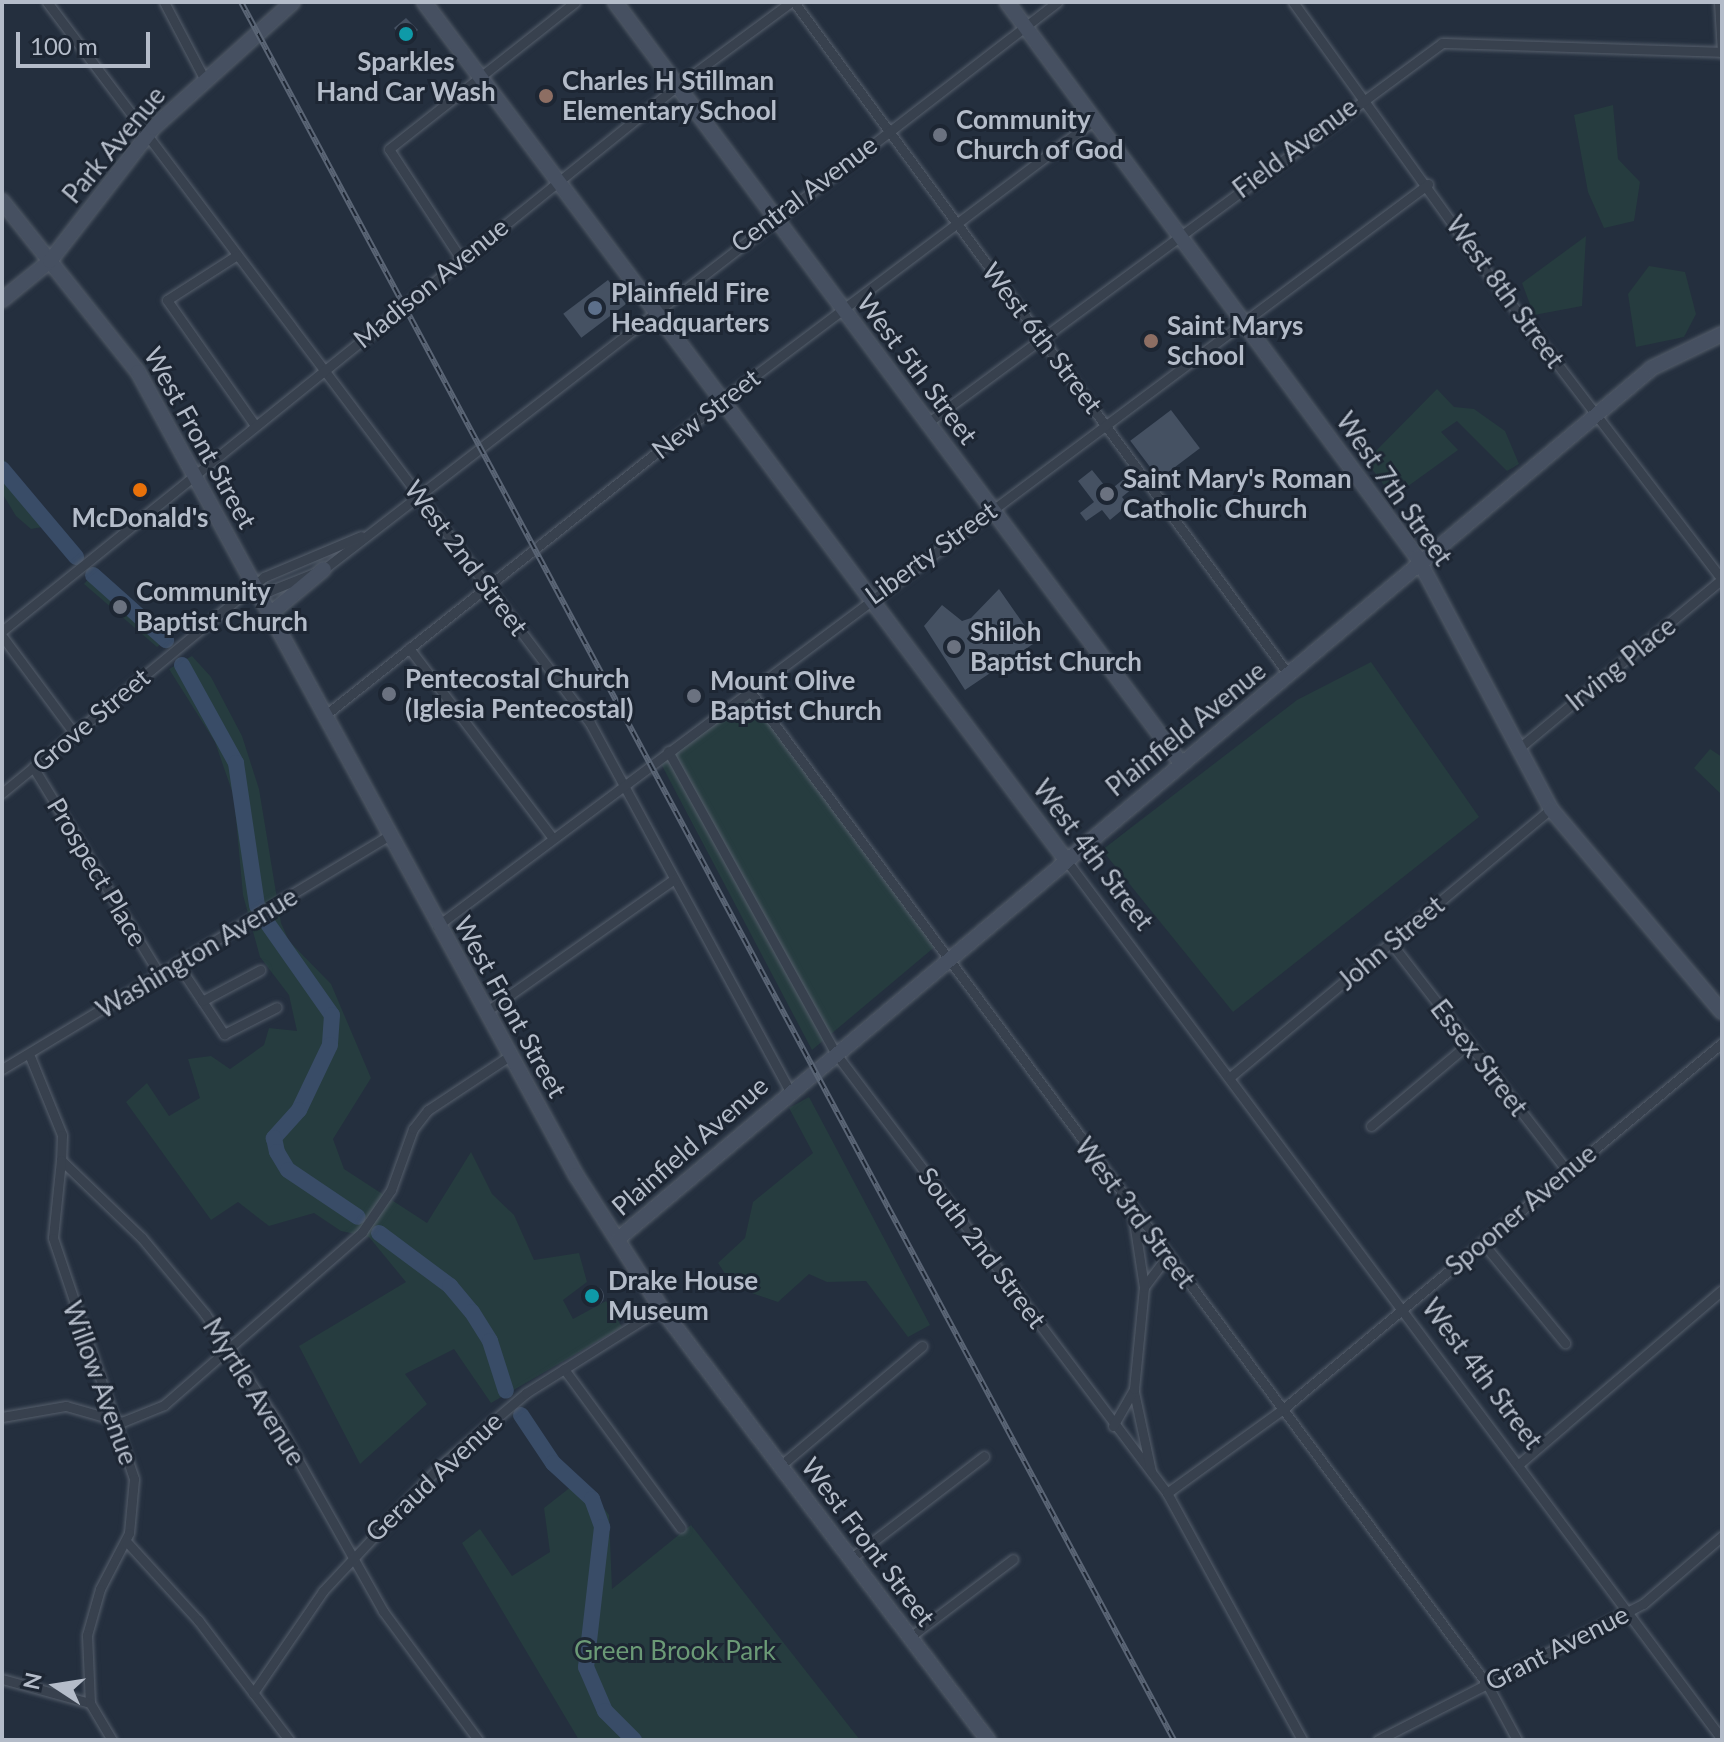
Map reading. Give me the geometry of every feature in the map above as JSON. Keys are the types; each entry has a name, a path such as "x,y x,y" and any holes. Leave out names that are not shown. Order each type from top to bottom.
{"main road":[{"name":"Park Avenue","path":"2,300 50,261 148,134 293,2"},
{"name":"West 4th Street","path":"424,2 1066,860"},
{"name":"West 5th Street","path":"615,2 1181,763"},
{"name":"West 7th Street","path":"1007,2 1420,563 1551,809 1722,1012"},
{"name":"West Front Street","path":"2,201 138,372 437,926 661,1308 988,1740"},
{"name":"Plainfield Avenue","path":"618,1239 1652,368 1722,334"},
{"path":"270,614 324,569"}],"street":[{"name":"West 2nd Street","path":"47,2 590,723 790,1092"},
{"path":"164,2 205,80"},
{"path":"461,259 389,149 575,2"},
{"name":"Madison Avenue","path":"2,633 75,568 559,180 677,86 792,2"},
{"name":"West 6th Street","path":"792,2 956,225 1042,335 1289,675"},
{"name":"Central Avenue","path":"362,536 264,577 255,587 269,591 324,569 362,536 773,217 1057,2"},
{"name":"West 8th Street","path":"1293,2 1595,416 1722,579"},
{"path":"1719,2 1722,52"},
{"name":"Field Avenue","path":"926,424 1363,97 1451,40 1722,52"},
{"name":"New Street","path":"324,716 489,589 724,399 1094,120"},
{"name":"Liberty Street","path":"437,926 869,598 1428,184"},
{"path":"237,255 167,300 254,424"},
{"name":"Irving Place","path":"1519,748 1722,579"},
{"name":"Grove Street","path":"2,793 255,587"},
{"path":"2,633 74,733"},
{"path":"409,648 552,837"},
{"name":"West 3rd Street","path":"749,690 1133,1212 1487,1684 1517,1740"},
{"name":"South 2nd Street","path":"668,751 836,1054 1113,1426 1167,1493 1302,1740"},
{"name":"Prospect Place","path":"33,767 161,977"},
{"name":"John Street","path":"1230,1077 1551,809"},
{"name":"Washington Avenue","path":"2,1069 161,977 390,835"},
{"name":"West 4th Street","path":"1066,860 1722,1739"},
{"path":"487,1011 673,880"},
{"name":"Essex Street","path":"1391,943 1568,1172"},
{"path":"179,966 224,1034 277,1007"},
{"path":"202,1001 260,970"},
{"name":"Spooner Avenue","path":"1167,1493 1283,1409 1722,1043"},
{"path":"1371,1126 1468,1044"},
{"path":"29,1054 62,1135 61,1160"},
{"path":"2,1417 66,1406 113,1422 164,1405 362,1232 374,1217 420,1119 511,1055"},
{"name":"Myrtle Avenue","path":"61,1160 166,1264 228,1350 383,1611 478,1740"},
{"name":"Willow Avenue","path":"61,1160 53,1238 134,1479 126,1541 93,1609 87,1635 90,1703"},
{"path":"1133,1212 1144,1287 1134,1389 1152,1475"},
{"path":"1482,1242 1565,1343"},
{"path":"1144,1287 1167,1257"},
{"path":"1519,1464 1722,1290"},
{"name":"Geraud Avenue","path":"253,1693 352,1557 497,1416 526,1393 661,1308"},
{"path":"780,1466 922,1346"},
{"path":"564,1369 681,1528"},
{"path":"1113,1426 1134,1389"},
{"path":"850,1559 984,1456"},
{"name":"Grant Avenue","path":"1378,1740 1629,1611 1722,1536"},
{"path":"126,1541 289,1740"},
{"path":"910,1637 1013,1559"},
{"path":"2,1679 90,1703 105,1738"}],"green space":[{"path":"1613,105 1618,159 1640,182 1634,221 1604,228 1588,192 1574,115"},
{"path":"1586,236 1582,306 1534,315 1522,283"},
{"path":"1649,266 1685,272 1696,314 1684,337 1636,347 1628,294"},
{"path":"1437,389 1454,407 1474,409 1505,431 1519,464 1507,471 1457,421 1441,432 1458,450 1393,497 1366,461"},
{"path":"2,457 54,525 31,529 16,516 2,493"},
{"path":"95,571 113,588 176,632 157,647 84,584"},
{"path":"192,656 211,677 242,736 259,789 281,923 289,941 331,984 371,1078 333,1139 344,1169 427,1223 471,1152 492,1194 514,1215 534,1260 579,1253 587,1282 563,1300 573,1319 606,1301 622,1327 491,1403 454,1349 405,1374 427,1404 360,1464 299,1346 406,1282 369,1237 341,1231 314,1213 269,1226 238,1202 211,1220 126,1102 147,1083 169,1116 200,1098 188,1059 211,1056 230,1069 264,1045 269,1028 297,1031 289,995 260,957 243,895 234,797 215,742 169,669"},
{"path":"1371,662 1479,817 1233,1012 1102,850 1297,700"},
{"path":"748,693 937,945 812,1050 659,760"},
{"path":"1710,749 1722,757 1722,795 1694,768"},
{"path":"809,1097 930,1325 908,1337 866,1281 827,1282 809,1274 778,1302 734,1287 718,1263 745,1238 753,1202 813,1153 789,1108"},
{"name":"Green Brook Park","path":"581,1479 609,1515 612,1589 691,1525 860,1740 579,1740 462,1543 480,1529 512,1576 550,1552 544,1508"}],"building":[{"name":"Sparkles Hand Car Wash","path":"406,18 418,30 405,42 394,28"},
{"name":"Plainfield Fire Headquarters","path":"608,280 626,304 581,338 563,314"},
{"path":"1171,410 1200,448 1159,479 1130,441"},
{"name":"Saint Mary's Roman Catholic Church","path":"1092,470 1109,491 1125,478 1133,488 1122,497 1128,505 1110,520 1102,510 1086,521 1080,513 1094,502 1078,481"},
{"path":"999,589 1036,642 965,690 924,626 942,605 962,621 971,618"},
{"name":"Drake House Museum","path":"594,1286 601,1289 604,1296 601,1303 594,1306 587,1303 584,1296 587,1289"}],"waterway":[{"path":"2,469 76,557"},
{"path":"93,575 166,640"},
{"path":"182,665 236,763 257,906"},
{"path":"268,924 332,1015 330,1045 299,1110 274,1138 277,1152 288,1170 358,1217"},
{"path":"379,1233 450,1286 472,1312 490,1341 506,1391"},
{"path":"521,1415 553,1463 592,1499 602,1527 586,1667 605,1711 634,1740"}],"railway":[{"path":"241,2 1174,1740"}],"place":[{"name":"Sparkles Hand Car Wash","path":"406,34"},
{"name":"Charles H Stillman Elementary School","path":"546,96"},
{"name":"Community Church of God","path":"940,135"},
{"name":"Plainfield Fire Headquarters","path":"595,308"},
{"name":"Saint Marys School","path":"1151,341"},
{"name":"McDonald's","path":"140,490"},
{"name":"Saint Mary's Roman Catholic Church","path":"1107,494"},
{"name":"Community Baptist Church","path":"120,607"},
{"name":"Shiloh Baptist Church","path":"954,647"},
{"name":"Pentecostal Church (Iglesia Pentecostal)","path":"389,694"},
{"name":"Mount Olive Baptist Church","path":"694,696"},
{"name":"Drake House Museum","path":"592,1296"}]}
